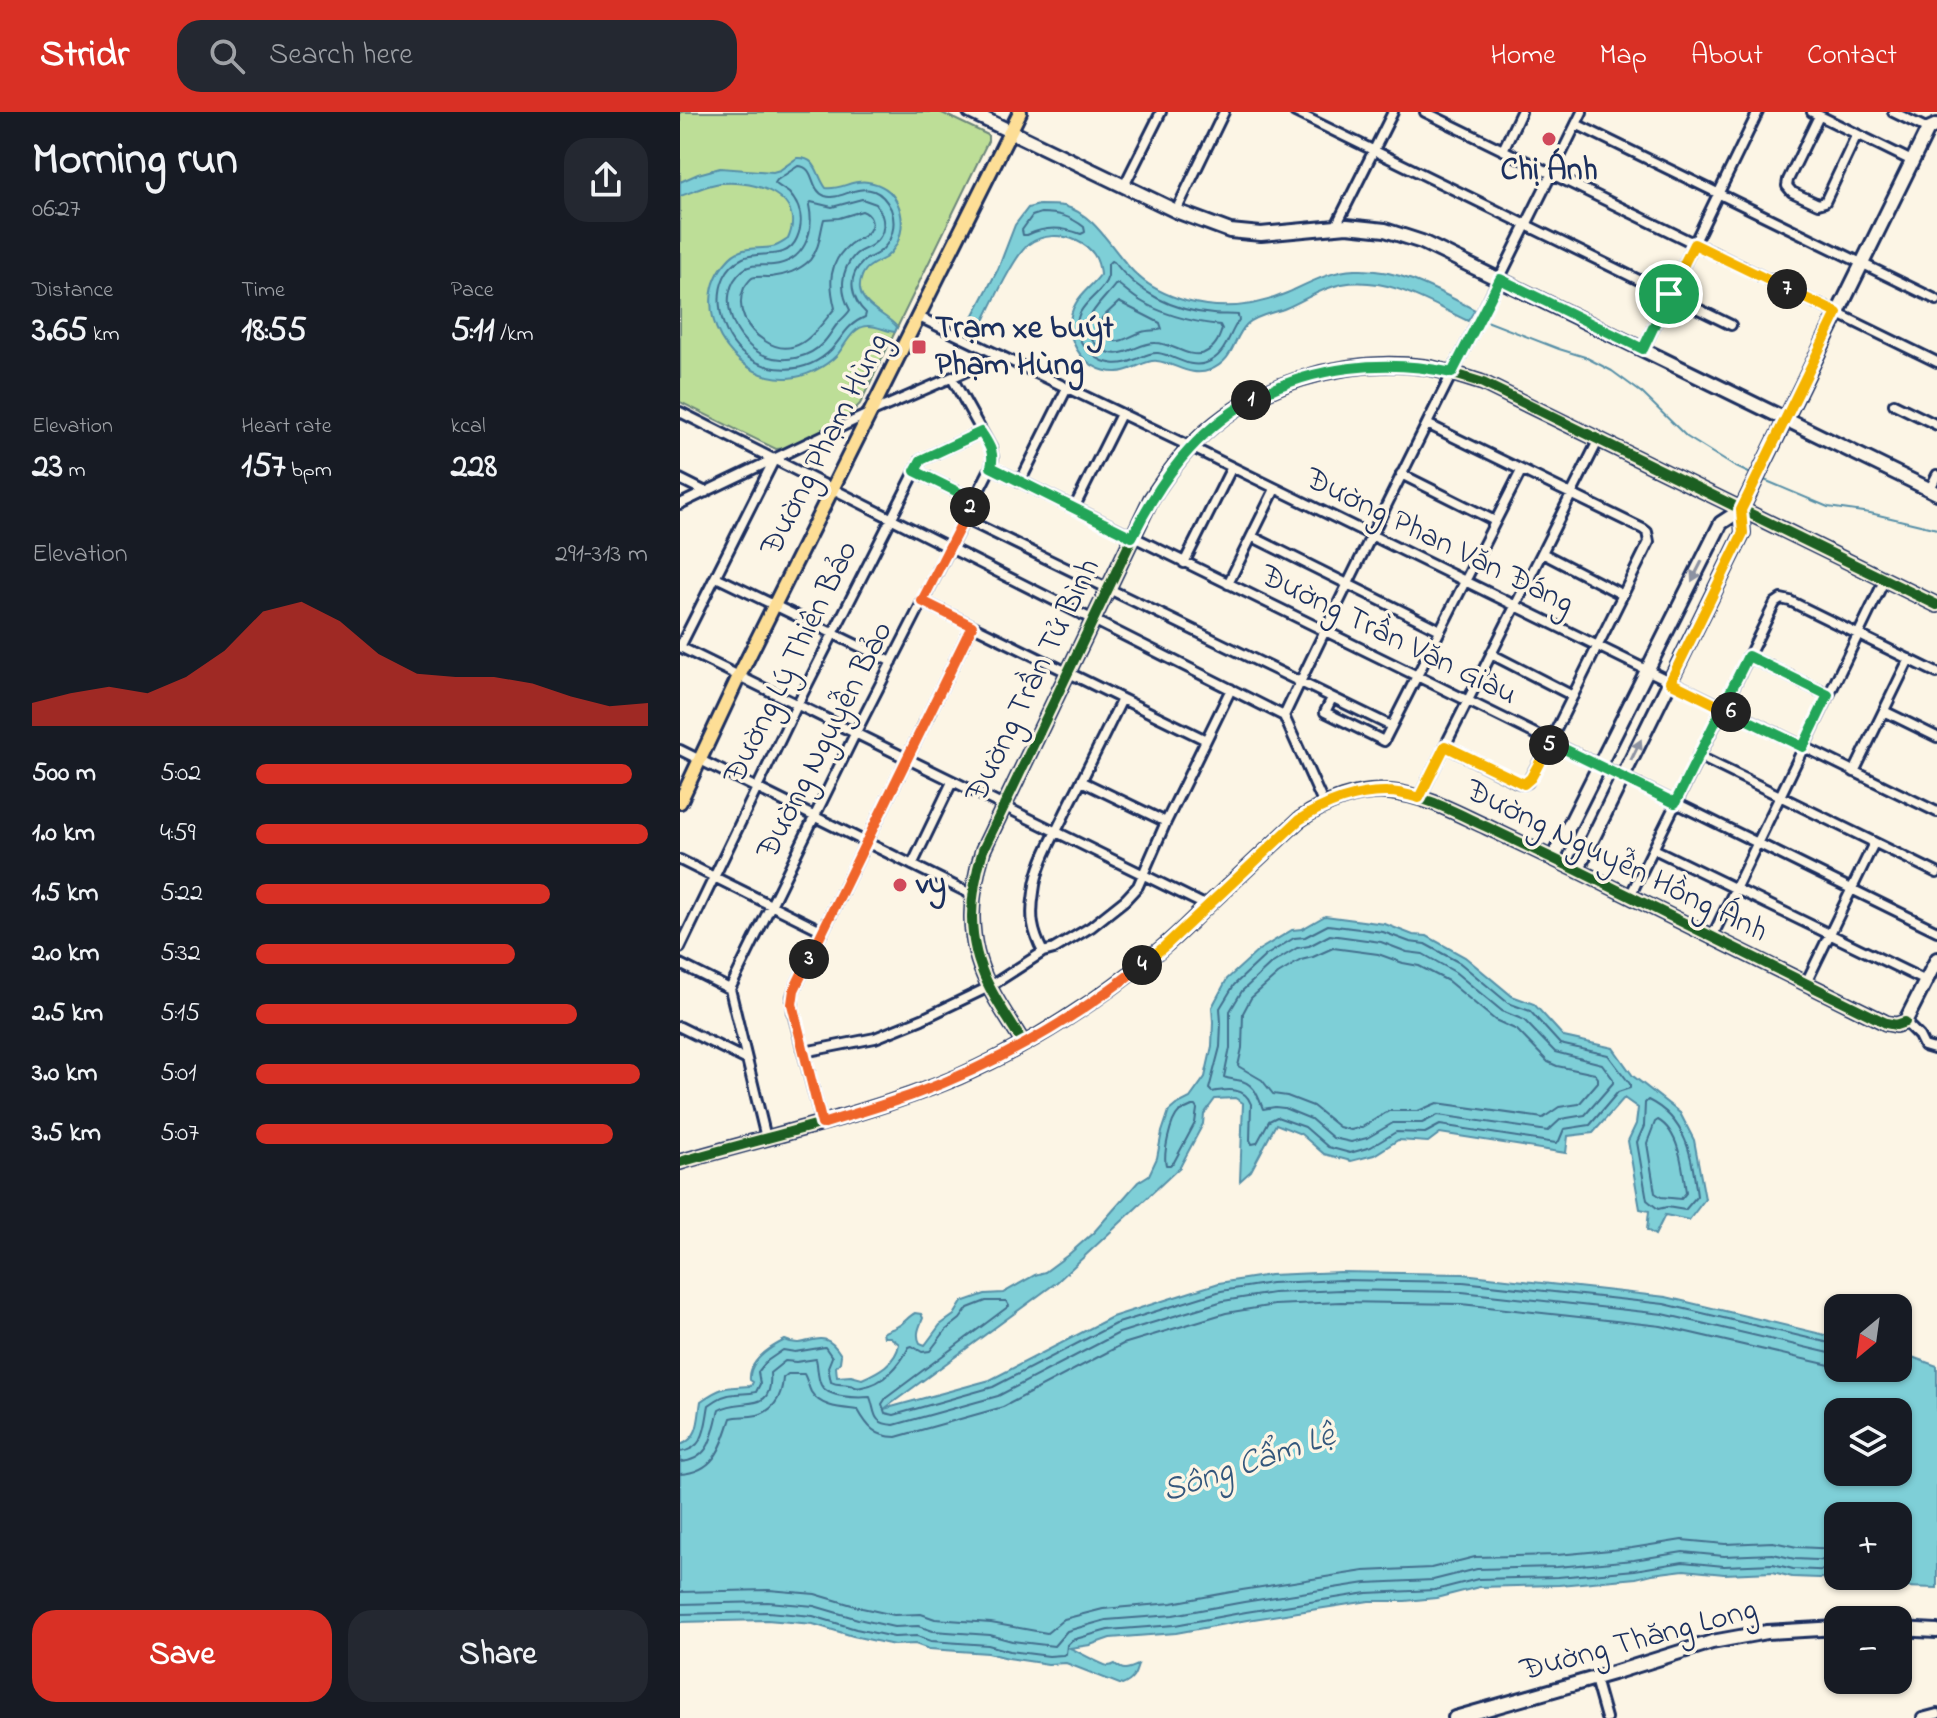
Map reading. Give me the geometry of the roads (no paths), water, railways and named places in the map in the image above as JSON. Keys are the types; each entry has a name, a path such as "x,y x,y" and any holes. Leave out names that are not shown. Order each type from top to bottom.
{"main road":[{"name":"Đường Phạm Hùng","path":"680,802 739,676 1020,112"}],"street":[{"path":"970,112 1176,211 1230,231 1261,234 1336,226 1401,234 1500,279 1934,491 1937,475"},
{"path":"1124,186 1161,112"},
{"path":"1176,211 1224,112"},
{"path":"1295,112 1731,325"},
{"path":"1336,226 1393,112"},
{"path":"1425,112 1937,362"},
{"path":"1503,150 1521,112"},
{"path":"1284,716 1370,535 1582,112"},
{"path":"1643,349 1758,112"},
{"path":"1577,870 1743,533 1741,510 1749,493 1912,161 1932,127 1893,112"},
{"path":"1857,134 1825,202 1818,204 1792,192 1787,186 1816,114 1857,134 1912,161"},
{"path":"1576,124 1937,300"},
{"name":"Đường Phan Văn Đáng","path":"919,317 1937,812"},
{"path":"680,504 870,413 1001,356"},
{"name":"Đường Trần Tử Bình","path":"1023,1043 989,987 975,948 972,921 974,878 983,850 1151,499 1191,447 1221,419 1271,389 1301,379 1372,365 1426,368 1483,383 1937,605"},
{"path":"952,378 991,448 991,467"},
{"path":"1020,482 1067,388"},
{"path":"1894,404 1937,425"},
{"path":"680,412 1284,716 1324,805"},
{"path":"1074,508 1121,414"},
{"path":"1427,424 1647,532 1649,542 1531,778 1524,784 1445,746"},
{"name":"Đường Lý Thiên Bảo","path":"680,948 797,705 921,460 981,432"},
{"path":"1419,798 1599,439"},
{"path":"774,460 680,647 1207,906"},
{"name":"Đường Trần Văn Giàu","path":"991,467 1937,931"},
{"name":"Đường Nguyễn Bảo","path":"730,989 991,467"},
{"path":"1184,563 1232,467"},
{"path":"915,471 974,500"},
{"path":"1332,698 1325,712 1384,741 1521,471"},
{"path":"1401,474 1495,521"},
{"path":"680,479 706,492"},
{"path":"1228,584 1275,489"},
{"path":"1553,858 1721,523 1741,510"},
{"path":"965,519 1391,726"},
{"path":"1253,537 1440,630"},
{"path":"1542,553 1623,595"},
{"path":"716,577 892,662"},
{"path":"1712,937 1885,579"},
{"path":"1630,896 1775,603 1781,599 1790,601 1937,673"},
{"path":"922,601 1206,740"},
{"path":"822,1124 793,1012 792,997 972,626"},
{"path":"1491,654 1573,696"},
{"path":"1748,656 1828,695"},
{"path":"1854,772 1909,659"},
{"path":"804,1052 875,1038 905,1027 989,987 1043,952 1054,949 1091,927 1125,900 1138,886 1231,689"},
{"path":"1043,952 1032,925 1034,890 1042,862 1122,699"},
{"path":"1884,711 1937,737"},
{"path":"680,750 973,895"},
{"path":"1698,756 1937,873"},
{"path":"1081,781 1166,822"},
{"path":"912,865 952,782"},
{"name":"Đường Nguyễn Hồng Ánh","path":"680,1162 822,1124 913,1095 961,1075 1049,1030 1165,946 1299,820 1324,805 1368,793 1388,792 1444,807 1886,1023 1896,1025 1905,1022"},
{"path":"1806,983 1874,843"},
{"path":"1654,849 1926,981"},
{"path":"680,860 823,931"},
{"path":"1937,959 1905,1022 1924,1046 1937,1047"},
{"path":"680,964 730,989 766,1138"},
{"path":"680,1027 747,1060"},
{"name":"Đường Thăng Long","path":"1455,1718 1490,1713 1712,1642 1747,1635 1824,1629"},
{"path":"1912,1630 1937,1631"},
{"path":"1595,1679 1606,1718"},
{"path":"1922,1718 1937,1714"}],"water":[{"path":"797,158 804,158 813,164 826,188 863,181 885,188 897,202 902,225 899,240 891,253 867,269 860,286 862,296 870,306 897,327 895,332 862,327 853,333 827,364 788,378 767,376 733,354 721,338 713,319 711,299 716,279 737,252 774,246 788,239 792,224 790,212 774,194 749,184 722,183 680,196 680,182 720,168 773,172"},
{"path":"1064,206 1076,211 1096,226 1143,280 1160,291 1186,301 1212,306 1250,304 1275,298 1337,273 1371,270 1417,282 1475,310 1468,321 1392,287 1342,284 1251,321 1242,330 1224,361 1210,370 1196,372 1153,361 1122,371 1104,371 1084,359 1072,338 1071,315 1076,303 1100,275 1094,254 1071,239 1046,237 1029,244 1009,271 979,331 968,326 998,269 1015,225 1028,208"},
{"name":"Sông Cẩm Lệ","path":"1325,916 1385,924 1413,935 1427,936 1465,957 1512,996 1534,1004 1564,1037 1613,1048 1633,1076 1680,1113 1694,1140 1705,1199 1689,1220 1665,1215 1655,1235 1647,1230 1649,1211 1640,1209 1628,1141 1636,1124 1638,1108 1624,1098 1593,1133 1568,1136 1566,1153 1440,1133 1428,1142 1398,1140 1374,1155 1351,1161 1324,1154 1301,1134 1276,1124 1251,1171 1240,1181 1243,1103 1235,1098 1215,1099 1204,1114 1203,1124 1180,1167 1057,1282 884,1409 990,1380 1112,1317 1219,1283 1270,1275 1340,1272 1463,1274 1666,1297 1824,1335 1824,1382 1912,1382 1912,1357 1937,1366 1937,1588 1912,1587 1912,1502 1824,1502 1824,1578 1792,1577 1773,1572 1724,1574 1684,1570 1559,1585 1479,1587 1436,1598 1369,1601 1176,1633 1110,1638 1070,1648 1108,1666 1115,1664 1126,1669 1138,1665 1129,1682 1122,1685 1066,1663 1048,1664 988,1653 929,1649 915,1644 894,1645 813,1624 767,1620 680,1622 680,1445 695,1433 701,1401 725,1388 751,1386 750,1373 756,1361 785,1340 801,1343 827,1340 841,1355 836,1367 837,1377 862,1379 885,1366 897,1351 899,1344 890,1337 884,1337 883,1333 913,1314 921,1314 923,1318 918,1336 920,1343 925,1345 940,1325 954,1315 962,1302 985,1294 1003,1293 1045,1272 1068,1255 1094,1232 1138,1182 1149,1175 1157,1158 1169,1111 1190,1098 1205,1077 1212,1046 1212,1007 1227,979 1259,950 1292,930 1302,929"}],"waterway":[{"path":"1484,320 1585,357 1612,371 1642,393 1687,437 1753,475"},
{"path":"1762,479 1828,507 1870,513 1937,529"}],"place":[{"name":"Chị Ánh","path":"1549,139"},
{"name":"Trạm xe buýt Phạm Hùng","path":"919,347"},
{"name":"vy","path":"900,885"}]}
